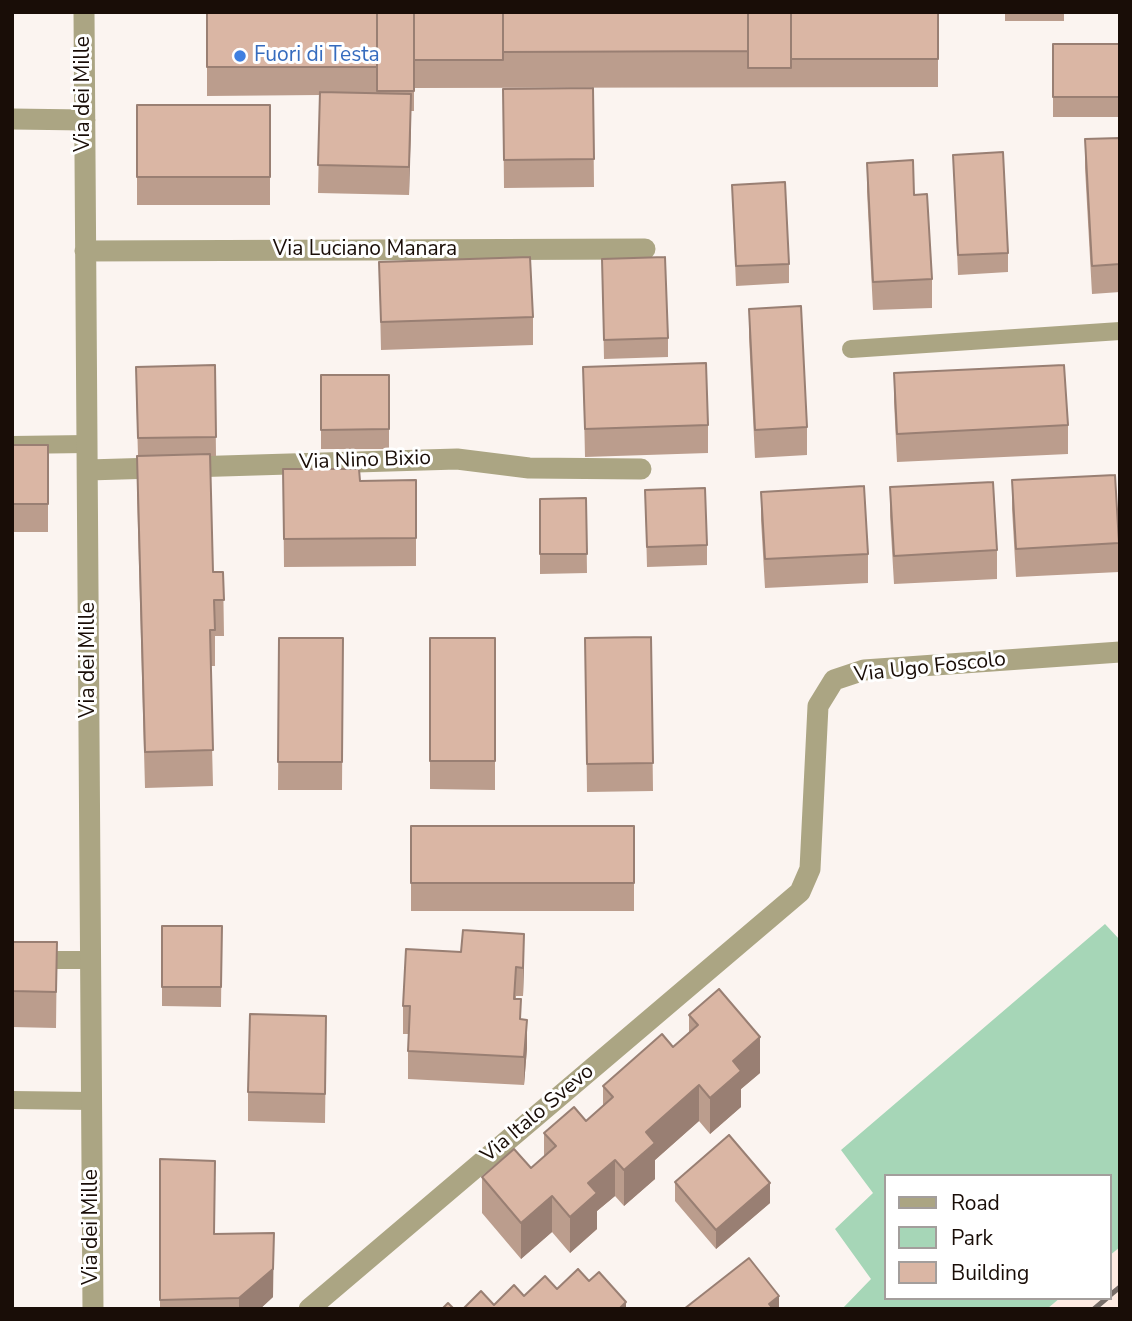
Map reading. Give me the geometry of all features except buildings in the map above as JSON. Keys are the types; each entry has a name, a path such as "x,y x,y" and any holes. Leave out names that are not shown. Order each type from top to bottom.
{"street":[{"name":"Via dei Mille","path":"84,12 93,1309"},
{"path":"12,120 85,120"},
{"name":"Via Luciano Manara","path":"85,251 645,249"},
{"name":"Via Nino Bixio","path":"88,470 457,458 529,468 641,469"},
{"name":"Via Ugo Foscolo","path":"768,919 800,892 810,869 818,706 834,680 864,670 1120,652"},
{"name":"Via Italo Svevo","path":"309,1309 768,919"}],"lane":[{"path":"851,349 1120,331"},
{"path":"12,445 87,444"},
{"path":"12,960 90,961"},
{"path":"12,1100 92,1101"}],"shaded area":[{"path":"1120,1247 1120,1309 1047,1309 1058,1300 1111,1300 1111,1254"}],"green space":[{"path":"1105,924 1120,940 1120,1247 1111,1254 1111,1174 884,1174 884,1300 1058,1300 1047,1309 842,1309 871,1279 835,1229 873,1193 841,1150"}],"railway":[{"path":"1111,1294 1120,1287"},
{"path":"1094,1309 1105,1300"}],"place":[{"name":"Fuori di Testa","path":"240,56"}]}
